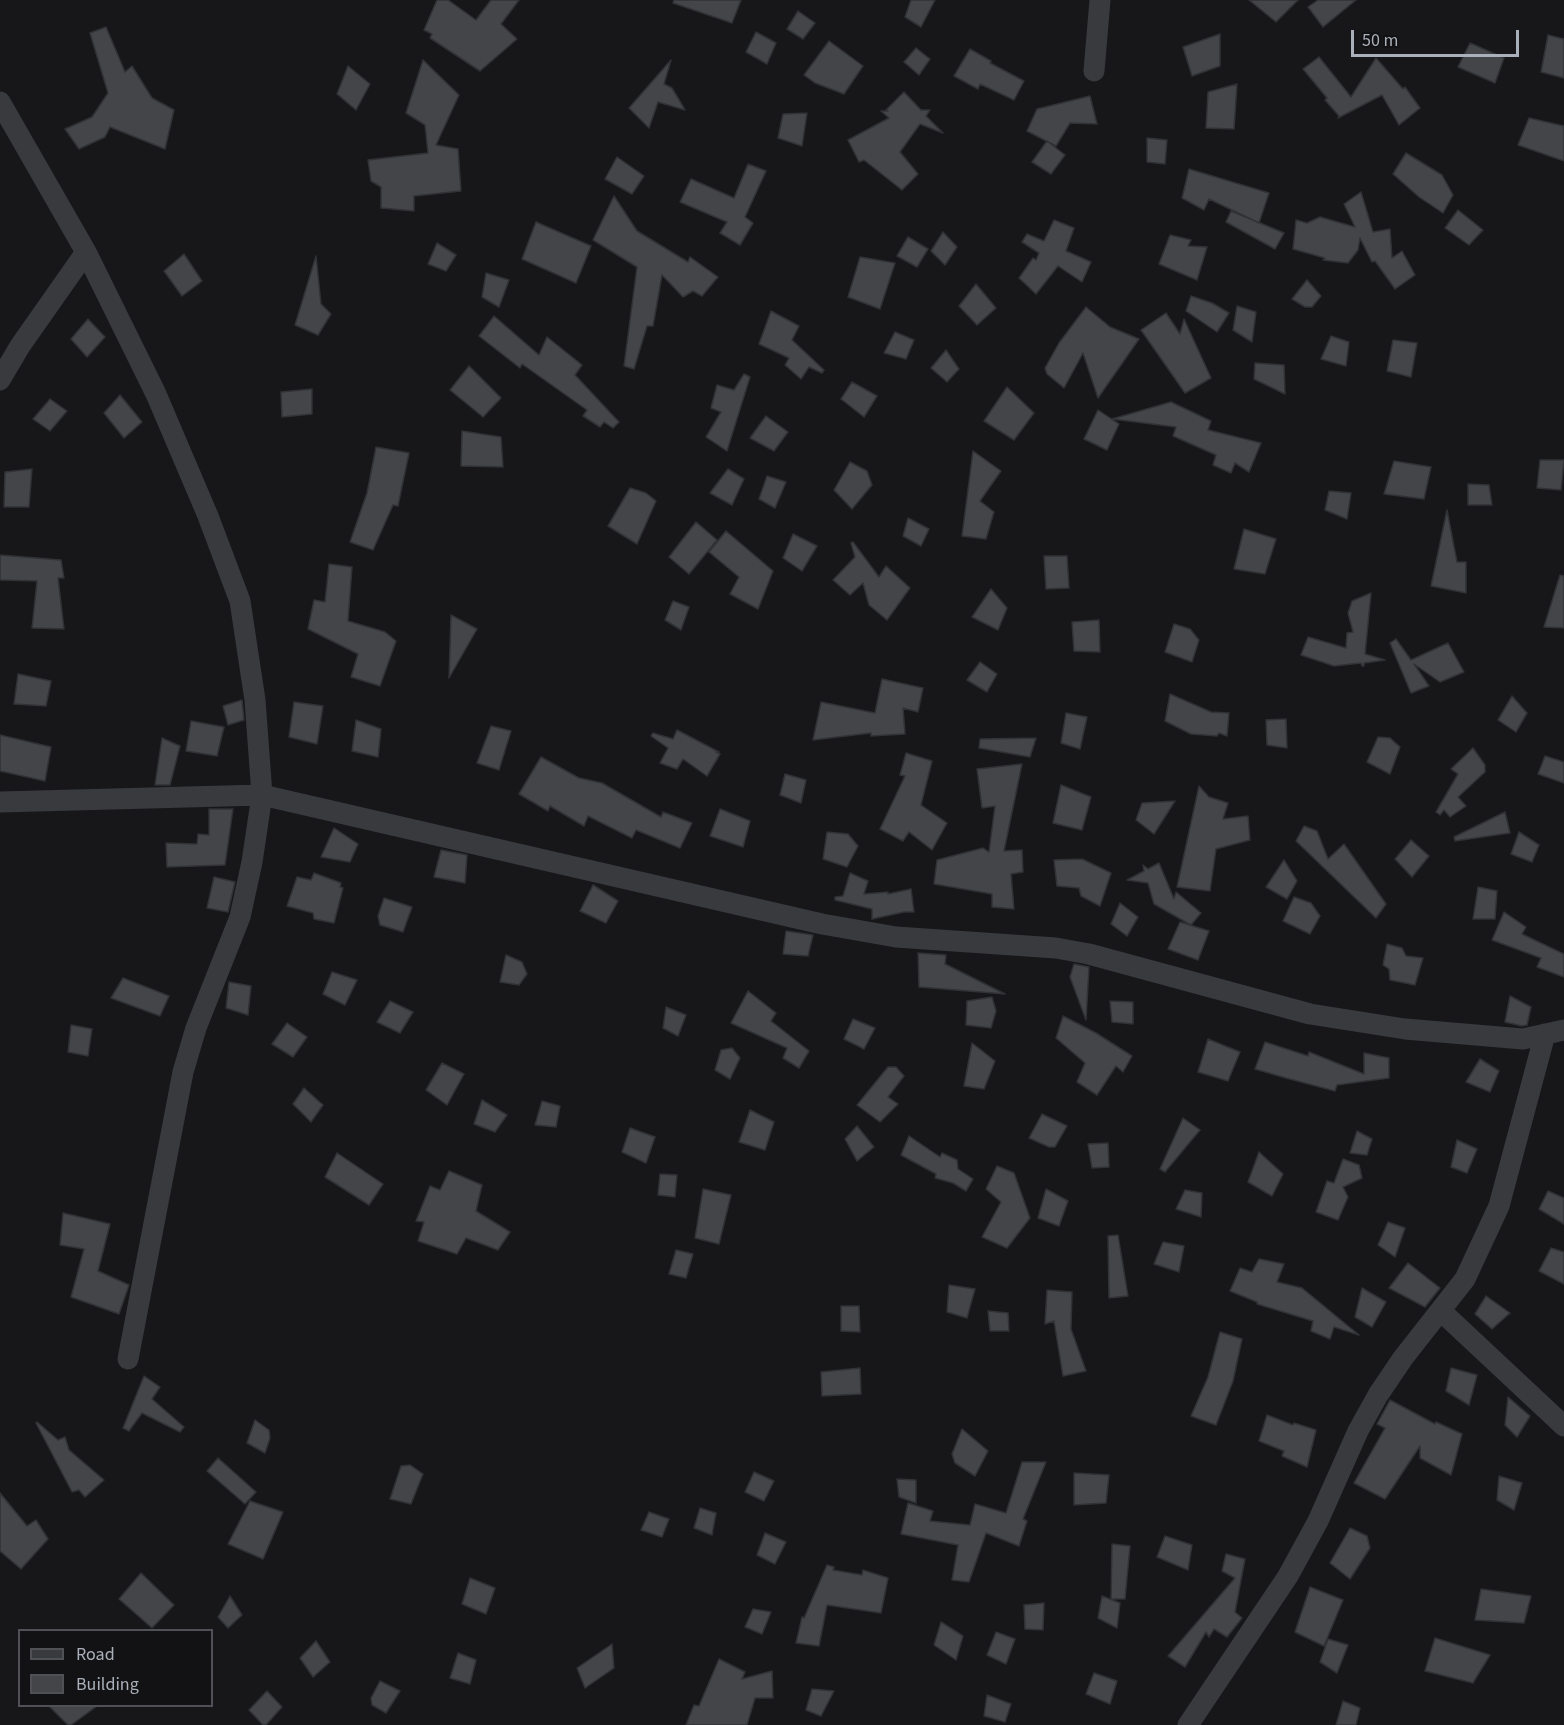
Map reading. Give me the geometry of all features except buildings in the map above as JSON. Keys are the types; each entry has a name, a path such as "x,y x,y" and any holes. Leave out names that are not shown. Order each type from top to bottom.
{"street":[{"path":"1094,71 1100,0"},
{"path":"0,102 86,252 156,393 208,516 240,602 255,700 262,795 252,862 240,917 196,1028 183,1072 128,1359"},
{"path":"0,380 20,346 86,252"},
{"path":"0,802 262,795 822,924 896,936 1056,948 1089,954 1310,1014 1405,1029 1523,1039 1555,1032"},
{"path":"1188,1725 1288,1576 1318,1521 1358,1431 1378,1395 1403,1358 1465,1279 1499,1206 1555,1032"},
{"path":"1441,1311 1564,1426"}]}
